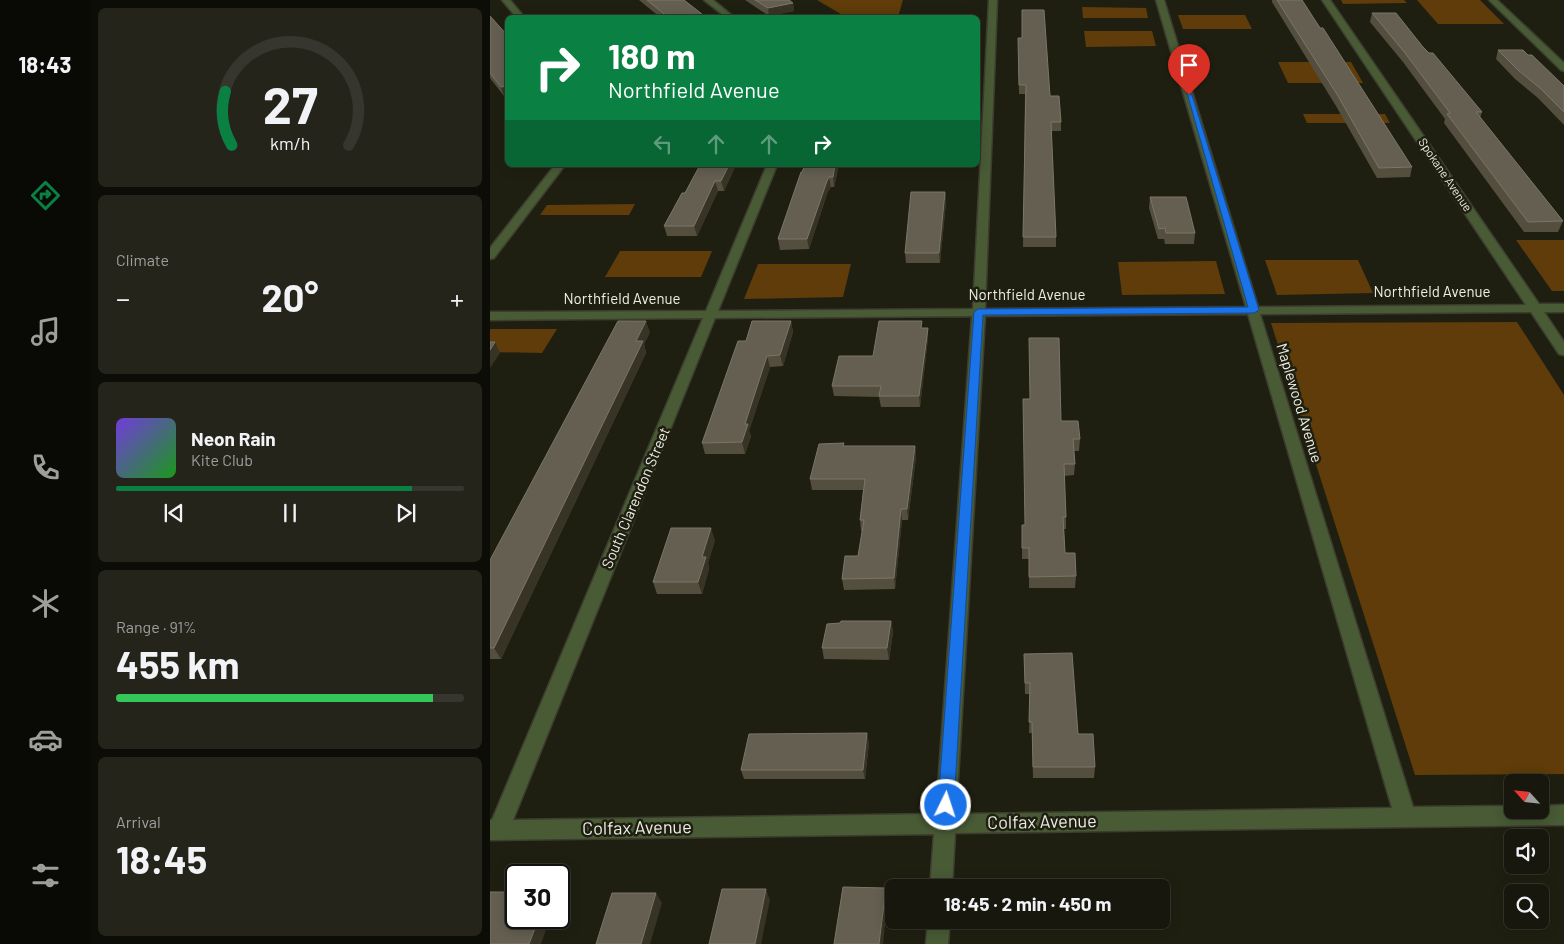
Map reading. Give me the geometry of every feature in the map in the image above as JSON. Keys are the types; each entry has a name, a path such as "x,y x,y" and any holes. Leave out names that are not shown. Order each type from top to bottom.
{"street":[{"path":"506,0 519,15"},
{"path":"708,0 728,15"},
{"path":"942,879 978,312 993,0"},
{"name":"Maplewood Avenue","path":"1160,0 1405,816"},
{"name":"Spokane Avenue","path":"1326,0 1564,351"},
{"path":"1493,0 1564,68"},
{"path":"490,256 558,167"},
{"name":"South Clarendon Street","path":"494,830 712,314 771,167"},
{"name":"Northfield Avenue","path":"490,316 1564,308"},
{"name":"Colfax Avenue","path":"494,830 1564,815"},
{"path":"937,944 938,929"}],"shaded area":[{"path":"817,0 903,0 899,15 843,15"},
{"path":"1341,0 1404,0 1407,3 1343,4"},
{"path":"1417,0 1480,0 1504,24 1438,24"},
{"path":"1082,7 1146,8 1148,18 1083,18"},
{"path":"1178,15 1245,15 1252,29 1183,29"},
{"path":"1084,31 1152,31 1156,46 1086,47"},
{"path":"1278,62 1351,62 1363,83 1288,83"},
{"path":"1303,114 1385,114 1390,123 1307,123"},
{"path":"635,204 629,215 540,215 547,205"},
{"path":"1516,240 1564,240 1564,291 1552,291"},
{"path":"620,251 712,251 701,277 605,277"},
{"path":"1265,260 1358,260 1373,293 1277,295"},
{"path":"1216,261 1225,294 1122,295 1118,262"},
{"path":"758,264 851,264 843,297 744,299"},
{"path":"1517,322 1564,395 1564,774 1415,775 1271,323"},
{"path":"490,329 557,329 542,353 490,352"}],"building":[{"path":"647,0 684,0 703,15 665,15"},
{"path":"755,0 789,0 793,3 768,8"},
{"path":"1277,0 1302,0 1320,28 1323,28 1412,167 1379,168 1338,96"},
{"path":"1022,10 1044,10 1050,96 1059,96 1061,122 1051,122 1056,237 1023,237 1026,85 1019,85 1018,38 1022,38"},
{"path":"1372,13 1396,13 1423,47 1429,53 1433,53 1482,112 1476,112 1563,221 1528,222 1447,114 1450,113"},
{"path":"490,16 505,33 505,86 501,87 490,73"},
{"path":"1498,50 1523,50 1528,55 1532,55 1564,86 1564,112 1541,89"},
{"path":"699,167 728,167 721,181 715,181 694,226 664,226 682,193 685,193"},
{"path":"804,167 835,167 833,177 829,177 827,181 807,239 778,239 801,172"},
{"path":"911,192 945,192 939,253 905,253"},
{"path":"1150,197 1186,197 1195,233 1166,233 1165,228 1159,229"},
{"path":"618,321 646,321 636,341 643,341 494,648 490,648 490,560"},
{"path":"752,321 791,321 780,355 767,356 745,424 748,424 742,442 702,443 738,341 746,341"},
{"path":"879,321 922,321 921,328 928,328 919,396 879,396 881,386 832,386 839,356 873,356"},
{"path":"1029,338 1059,338 1061,421 1078,421 1080,439 1073,439 1075,464 1064,464 1066,517 1063,517 1065,553 1075,553 1076,576 1029,577 1029,548 1022,548 1022,525 1025,525 1023,399 1030,399"},
{"path":"490,342 495,342 490,350"},
{"path":"844,443 843,446 915,446 907,509 901,509 894,578 842,579 845,556 858,556 864,520 860,520 865,479 810,479 819,444"},
{"path":"671,528 711,528 702,557 706,557 698,582 653,582"},
{"path":"841,621 891,621 887,648 822,648 827,624 840,623"},
{"path":"1072,653 1078,734 1093,734 1095,767 1033,767 1032,722 1029,722 1030,683 1025,683 1024,654"},
{"path":"867,733 863,770 741,770 749,734"},
{"path":"843,887 885,888 879,944 834,944"},
{"path":"722,889 766,889 755,944 709,944"},
{"path":"490,892 505,892 505,929 535,929 529,944 490,944"},
{"path":"612,893 656,893 641,944 596,944"}],"route":[{"path":"946,805 978,312 1254,310 1189,95"}]}
